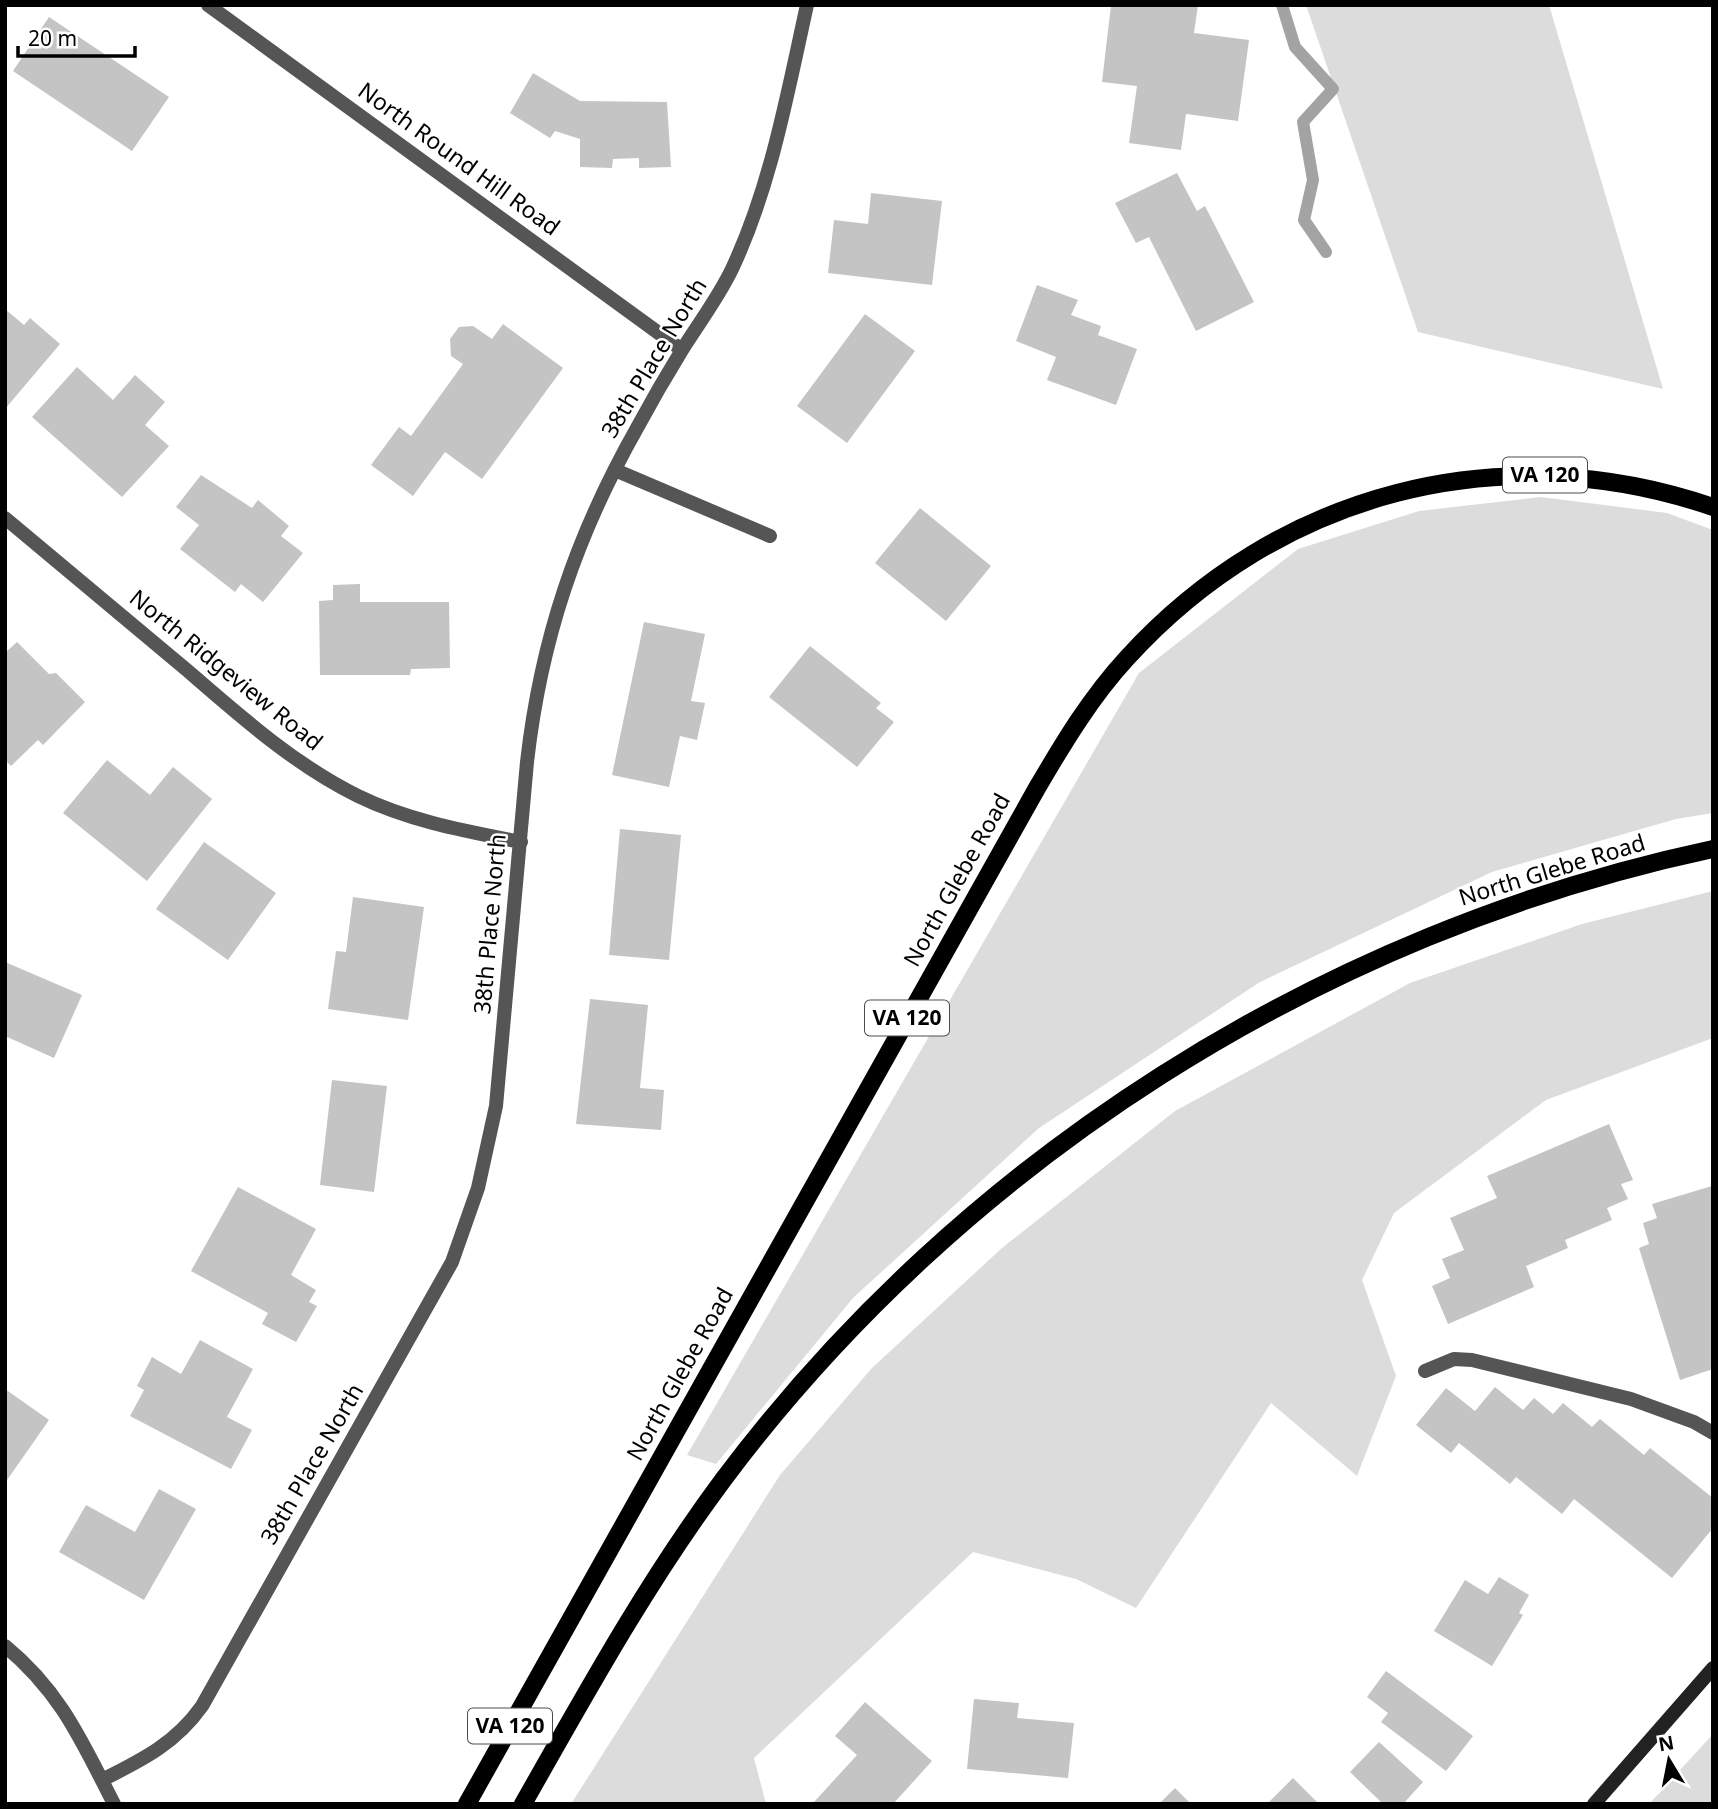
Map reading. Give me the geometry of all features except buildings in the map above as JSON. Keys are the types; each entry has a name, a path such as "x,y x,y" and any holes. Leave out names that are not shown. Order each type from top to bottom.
{"main road":[{"name":"North Glebe Road","path":"467,1804 1037,788 1075,724 1127,658 1190,598 1276,539 1309,523 1398,492 1472,478 1559,475 1646,488 1713,507"},
{"name":"North Glebe Road","path":"523,1804 645,1593 724,1478 809,1375 864,1317 914,1268 1014,1180 1098,1117 1182,1062 1335,977 1435,933 1532,897 1580,882 1713,849"}],"street":[{"name":"North Round Hill Road","path":"208,5 682,350"},
{"name":"38th Place North","path":"102,1780 173,1740 202,1706 452,1262 478,1188 496,1106 532,723 548,640 576,556 615,470 682,350 731,272 761,198 807,5"},
{"path":"615,470 770,536"},
{"name":"North Ridgeview Road","path":"5,518 259,731 326,778 391,811 521,842"},
{"path":"1425,1371 1454,1359 1472,1360 1631,1399 1684,1418 1713,1433"},
{"path":"5,1646 30,1668 57,1698 114,1804"},
{"path":"1594,1804 1713,1668"}],"shaded area":[{"path":"1306,5 1549,5 1663,389 1418,332"},
{"path":"1541,497 1667,513 1713,530 1713,813 1676,819 1492,872 1260,982 1039,1128 853,1298 716,1464 687,1455 1139,673 1298,549 1419,511"},
{"path":"1713,891 1713,1038 1546,1100 1394,1213 1362,1280 1396,1376 1357,1476 1271,1403 1136,1608 1076,1579 973,1552 754,1758 766,1804 571,1804 780,1475 872,1368 1002,1248 1175,1111 1410,983 1582,924"},
{"path":"1713,1734 1713,1804 1649,1804"}],"waterway":[{"path":"1282,5 1295,47 1333,89 1303,122 1313,180 1304,220 1326,252"}]}
